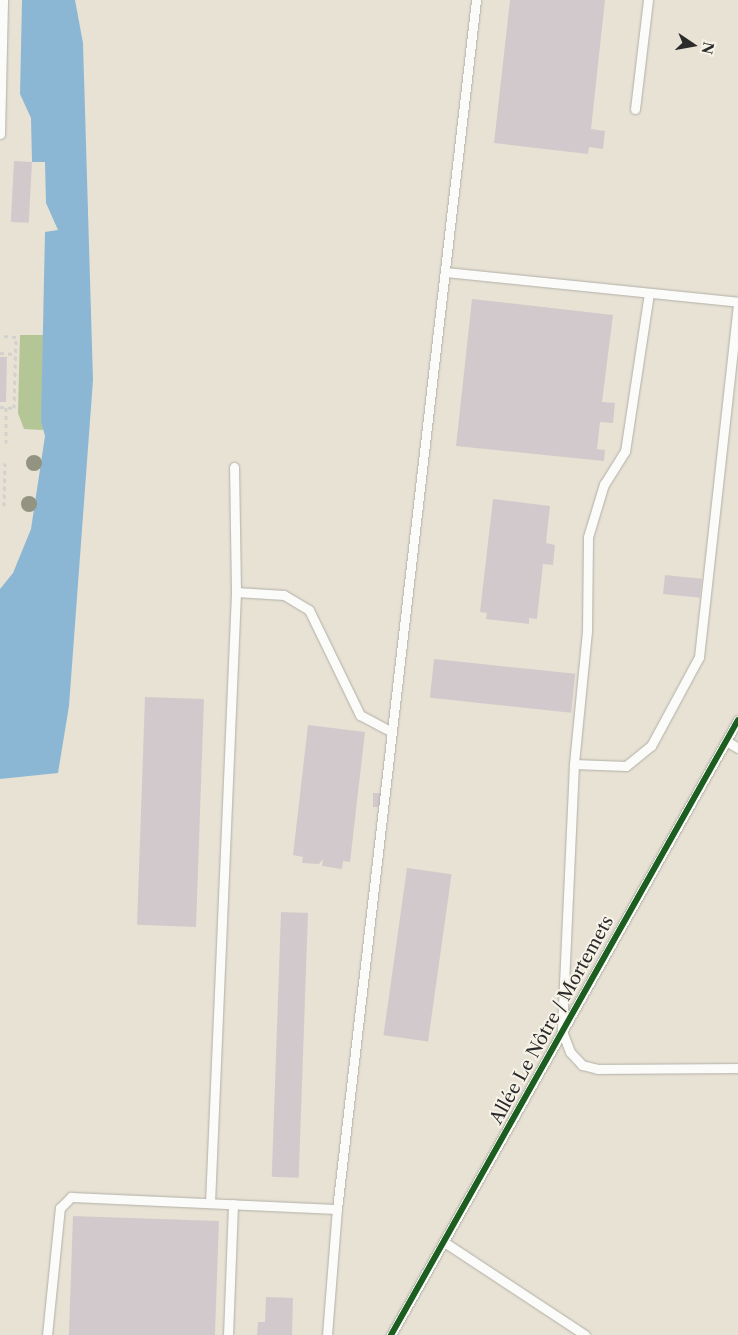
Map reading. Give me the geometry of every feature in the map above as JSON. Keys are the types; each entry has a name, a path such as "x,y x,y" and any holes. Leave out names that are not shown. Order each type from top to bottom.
{"lane":[{"path":"0,134 3,0"},
{"path":"327,1335 337,1209 476,0"},
{"path":"636,109 648,0"},
{"path":"445,272 738,302 699,657 651,746 626,766 574,764"},
{"path":"649,292 625,450 604,484 588,537 587,631 574,764 562,1031 570,1052 582,1065 598,1069 738,1068"},
{"path":"210,1203 236,592 234,467"},
{"path":"236,592 284,595 309,610 360,715 392,732"},
{"name":"Allée Le Nôtre / Mortemets","path":"391,1335 738,720"},
{"path":"726,740 738,748"},
{"path":"47,1335 60,1208 72,1197 337,1209"},
{"path":"228,1335 233,1204"},
{"path":"444,1242 585,1335"}],"path":[{"path":"0,407 14,408 16,336 3,336"},
{"path":"0,354 15,354"},
{"path":"6,407 6,443"},
{"path":"4,506 5,463"}],"green space":[{"path":"20,335 43,335 43,430 24,429 18,413"}],"water":[{"path":"22,0 75,0 83,43 93,380 69,706 58,773 0,779 0,589 13,573 31,529 45,436 41,421 45,232 58,230 46,203 45,162 32,162 31,118 20,94"}],"building":[{"path":"510,0 605,0 591,129 605,131 603,149 589,147 588,154 494,143"},
{"path":"14,161 32,162 29,223 11,222"},
{"path":"472,299 613,315 602,402 615,403 613,423 600,422 597,449 605,450 604,461 456,446"},
{"path":"0,357 7,357 6,402 0,402"},
{"path":"493,499 550,506 546,543 555,545 553,565 543,564 537,619 529,618 529,624 486,619 487,613 480,612"},
{"path":"665,575 702,579 700,598 663,594"},
{"path":"434,659 575,674 571,713 430,698"},
{"path":"145,697 204,699 196,927 137,925"},
{"path":"308,725 365,732 350,862 343,861 342,869 322,866 323,859 319,864 302,863 303,857 293,855"},
{"path":"373,793 381,793 381,807 373,807"},
{"path":"407,868 452,874 428,1042 383,1035"},
{"path":"281,912 308,913 299,1178 272,1177"},
{"path":"73,1216 219,1221 215,1335 69,1335"},
{"path":"266,1297 293,1298 292,1335 257,1335 258,1322 265,1322"}],"cycle path":[{"path":"391,1335 738,720"}]}
